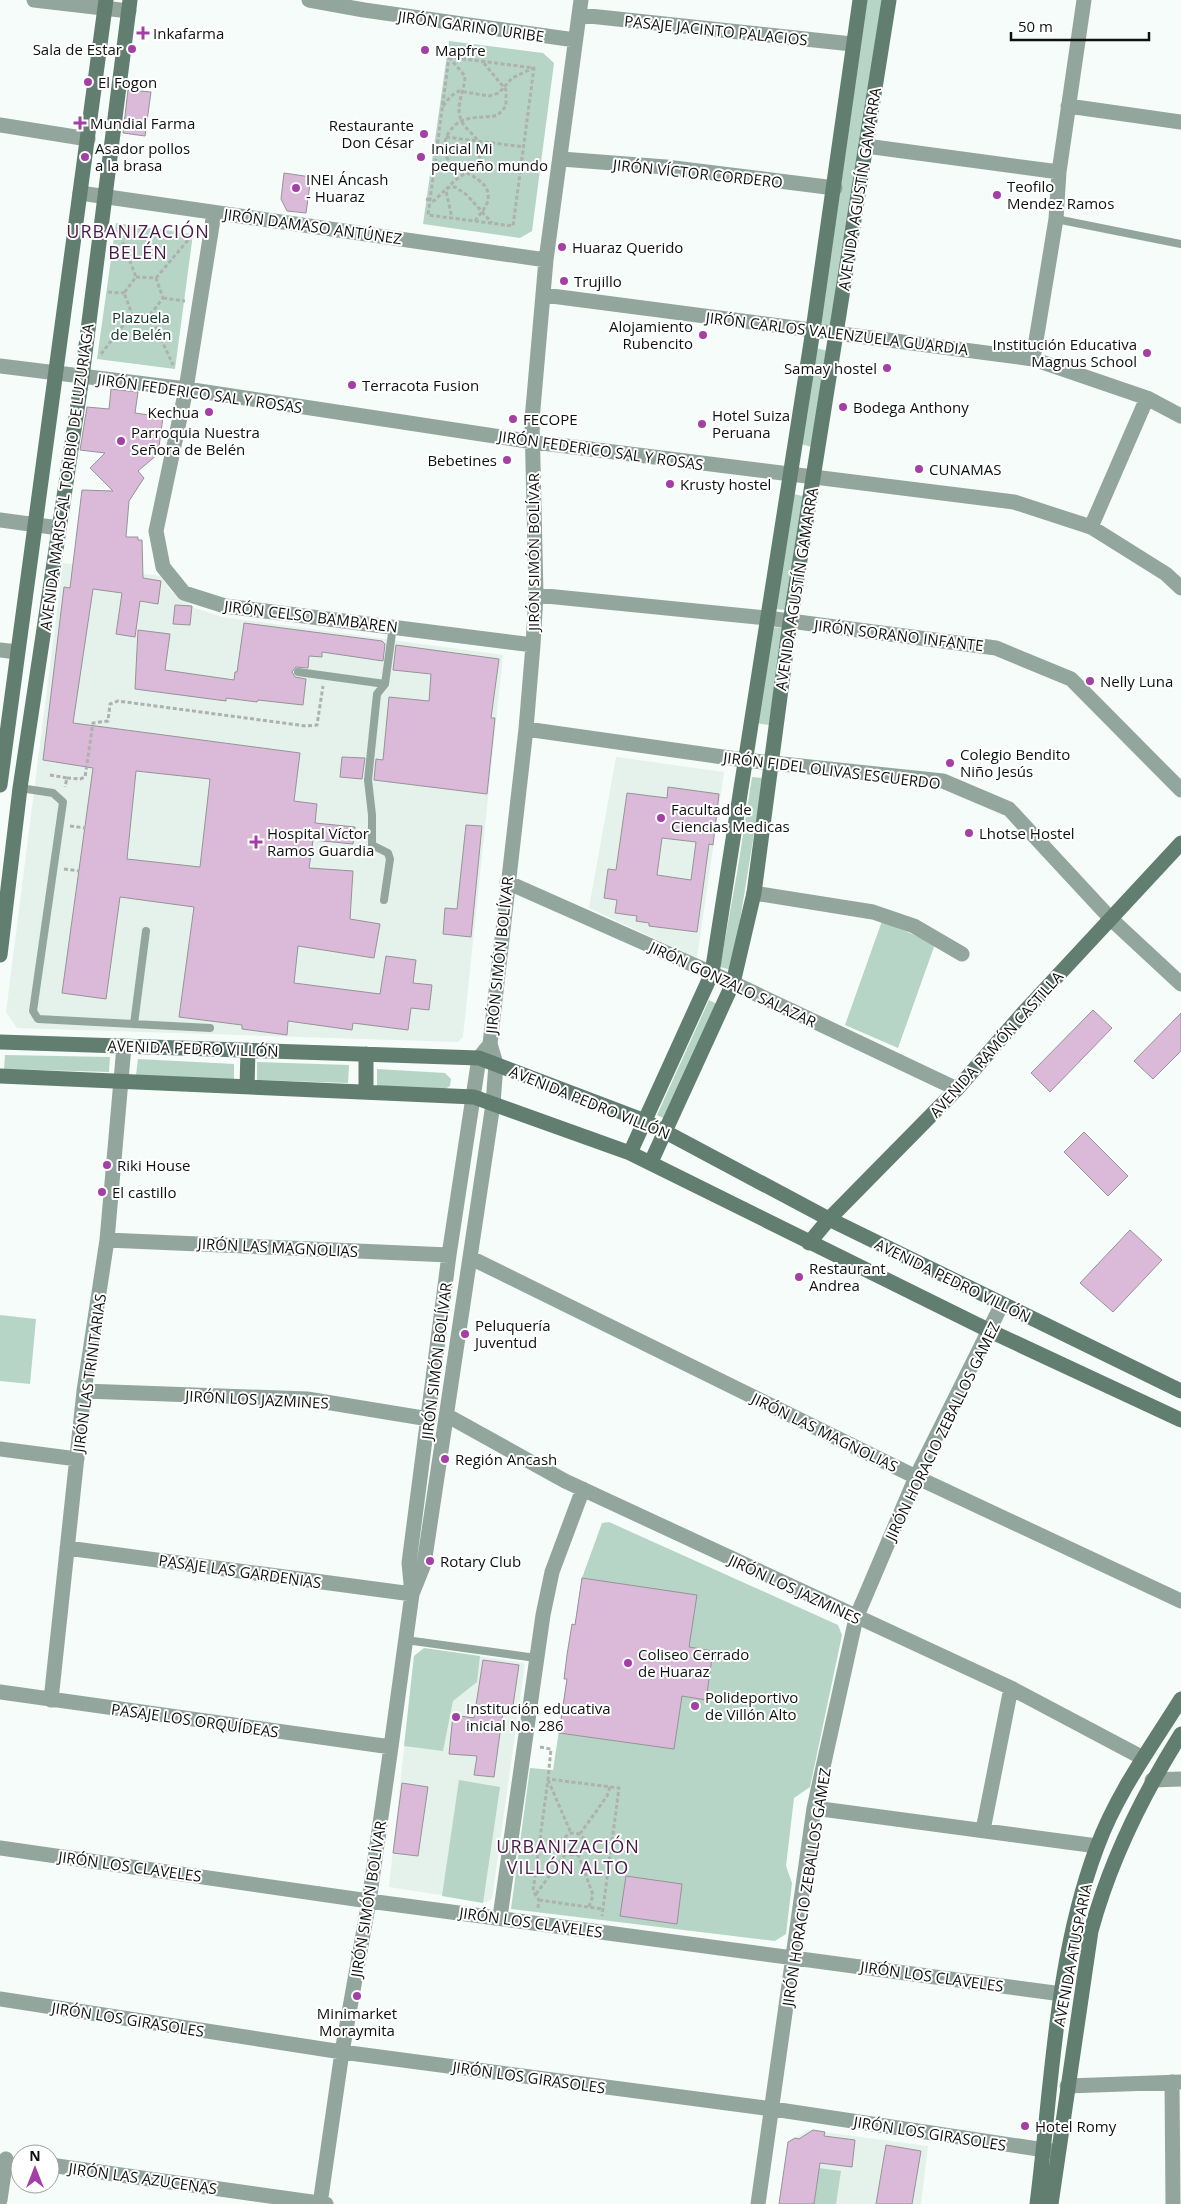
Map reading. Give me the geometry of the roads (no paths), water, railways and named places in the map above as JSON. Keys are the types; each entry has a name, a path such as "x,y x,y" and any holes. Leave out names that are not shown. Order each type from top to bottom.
{"main road":[{"name":"AVENIDA AGUSTÍN GAMARRA","path":"630,1152 712,973 813,330 834,188 852,44 860,0"},
{"name":"AVENIDA AGUSTÍN GAMARRA","path":"651,1162 667,1131 733,983 754,893 790,621 889,0"},
{"name":"AVENIDA MARISCAL TORIBIO DE LUZURIAGA","path":"0,785 57,373 105,4"},
{"name":"AVENIDA MARISCAL TORIBIO DE LUZURIAGA","path":"0,955 20,788 82,377 130,5"},
{"name":"AVENIDA RAMÓN CASTILLA","path":"809,1243 829,1219 957,1089 1024,1012 1181,843"},
{"name":"AVENIDA PEDRO VILLÓN","path":"0,1042 479,1058 667,1131 829,1219 1181,1391"},
{"path":"246,1087 248,1050"},
{"path":"366,1054 366,1092"},
{"name":"AVENIDA PEDRO VILLÓN","path":"0,1076 474,1097 630,1152 990,1332 1181,1420"},
{"name":"AVENIDA ATUSPARIA","path":"1051,2204 1051,2152 1062,1994 1080,1899 1097,1846 1132,1775 1181,1699"},
{"name":"AVENIDA ATUSPARIA","path":"1037,2204 1067,2086 1091,1931 1100,1898 1118,1853 1152,1780 1181,1734"}],"street":[{"path":"34,0 130,5"},
{"name":"JIRÓN GARINO URIBE","path":"309,0 364,5 575,40"},
{"path":"1033,359 1056,219 1058,172 1084,0"},
{"name":"PASAJE JACINTO PALACIOS","path":"580,8 852,44"},
{"name":"JIRÓN SIMÓN BOLÍVAR","path":"412,1594 424,1564 472,1258 493,1104 496,1064 490,1044 507,882 526,729 536,595 532,420 546,260 562,159 580,8"},
{"path":"1068,106 1181,122"},
{"path":"0,125 88,139"},
{"path":"866,146 1058,172"},
{"name":"JIRÓN VÍCTOR CORDERO","path":"562,159 666,167 834,188"},
{"name":"JIRÓN DAMASO ANTÚNEZ","path":"80,193 546,260"},
{"name":"JIRÓN CELSO BAMBAREN","path":"214,213 186,389 156,531 164,567 184,593 225,606 533,644"},
{"name":"JIRÓN CARLOS VALENZUELA GUARDIA","path":"544,295 1033,359 1147,398 1181,416"},
{"name":"JIRÓN FEDERICO SAL Y ROSAS","path":"0,366 186,389 534,442 1014,502 1091,526 1166,574 1181,588"},
{"path":"1091,526 1147,398"},
{"path":"0,520 59,528"},
{"name":"JIRÓN SORANO INFANTE","path":"536,595 767,618 996,648 1072,679 1181,790"},
{"path":"0,650 17,652"},
{"name":"JIRÓN FIDEL OLIVAS ESCUERDO","path":"526,729 744,760 943,781 1009,809 1111,919 1181,984"},
{"path":"0,785 20,788"},
{"name":"JIRÓN GONZALO SALAZAR","path":"507,882 712,973 957,1089"},
{"path":"754,893 873,912 914,926 962,954"},
{"name":"JIRÓN SIMÓN BOLÍVAR","path":"322,2204 342,2052 369,1901 406,1640 412,1594 409,1563 450,1255 479,1058 490,1044"},
{"name":"JIRÓN LAS TRINITARIAS","path":"51,1700 84,1391 108,1240 124,1046"},
{"name":"JIRÓN LAS MAGNOLIAS","path":"108,1240 450,1255"},
{"name":"JIRÓN LAS MAGNOLIAS","path":"472,1258 916,1477 1181,1601"},
{"name":"JIRÓN HORACIO ZEBALLOS GAMEZ","path":"758,2204 814,1808 856,1618 916,1477 990,1332 1002,1304"},
{"name":"JIRÓN LOS JAZMINES","path":"84,1391 307,1398 429,1419"},
{"name":"JIRÓN LOS JAZMINES","path":"448,1416 582,1489 856,1618 1011,1688 1144,1758"},
{"path":"0,1449 77,1460"},
{"path":"500,1918 536,1658 552,1572 582,1489"},
{"name":"PASAJE LAS GARDENIAS","path":"67,1548 412,1594"},
{"path":"983,1830 1011,1688"},
{"name":"PASAJE LOS ORQUÍDEAS","path":"0,1692 391,1747"},
{"path":"1152,1780 1181,1779"},
{"path":"814,1808 1097,1846"},
{"name":"JIRÓN LOS CLAVELES","path":"0,1848 369,1901 1062,1994"},
{"name":"JIRÓN LOS GIRASOLES","path":"0,2000 342,2052 772,2109 1051,2152"},
{"path":"1067,2086 1176,2082 1173,2204"},
{"path":"0,2200 9,2159"},
{"name":"JIRÓN LAS AZUCENAS","path":"60,2166 322,2204"}],"lane":[{"path":"1056,219 1181,244"},
{"path":"384,900 390,859 388,854 372,845 372,815 368,780 377,694 385,684 393,626"},
{"path":"298,672 385,684"},
{"path":"20,788 53,793 63,802 33,1011 38,1019 210,1028"},
{"path":"134,1024 146,930"},
{"path":"406,1640 536,1658"}],"place":[{"name":"Inkafarma","path":"143,33"},
{"name":"Sala de Estar","path":"132,49"},
{"name":"Mapfre","path":"425,50"},
{"name":"El Fogon","path":"88,82"},
{"name":"Mundial Farma","path":"80,123"},
{"name":"Restaurante Don César","path":"424,134"},
{"name":"Asador pollos a la brasa","path":"85,157"},
{"name":"Inicial Mi pequeño mundo","path":"421,157"},
{"name":"INEI Áncash - Huaraz","path":"296,188"},
{"name":"Teofilo Mendez Ramos","path":"997,195"},
{"name":"Huaraz Querido","path":"562,247"},
{"name":"Trujillo","path":"564,281"},
{"name":"Alojamiento Rubencito","path":"703,335"},
{"name":"Institución Educativa Magnus School","path":"1147,353"},
{"name":"Samay hostel","path":"887,368"},
{"name":"Terracota Fusion","path":"352,385"},
{"name":"Bodega Anthony","path":"843,407"},
{"name":"Kechua","path":"209,412"},
{"name":"FECOPE","path":"513,419"},
{"name":"Hotel Suiza Peruana","path":"702,424"},
{"name":"Parroquia Nuestra Señora de Belén","path":"121,441"},
{"name":"Bebetines","path":"507,460"},
{"name":"CUNAMAS","path":"919,469"},
{"name":"Krusty hostel","path":"670,484"},
{"name":"Nelly Luna","path":"1090,681"},
{"name":"Colegio Bendito Niño Jesús","path":"950,763"},
{"name":"Facultad de Ciencias Medicas","path":"661,818"},
{"name":"Lhotse Hostel","path":"969,833"},
{"name":"Hospital Víctor Ramos Guardia","path":"256,842"},
{"name":"Riki House","path":"107,1165"},
{"name":"El castillo","path":"102,1192"},
{"name":"Restaurant Andrea","path":"799,1277"},
{"name":"Peluquería Juventud","path":"465,1334"},
{"name":"Región Ancash","path":"445,1459"},
{"name":"Rotary Club","path":"430,1561"},
{"name":"Coliseo Cerrado de Huaraz","path":"628,1663"},
{"name":"Polideportivo de Villón Alto","path":"695,1706"},
{"name":"Institución educativa inicial No. 286","path":"456,1717"},
{"name":"Minimarket Moraymita","path":"357,1996"},
{"name":"Hotel Romy","path":"1025,2126"}],"district":[{"name":"URBANIZACIÓN BELÉN","path":"138,241"},
{"name":"URBANIZACIÓN VILLÓN ALTO","path":"568,1856"}],"park label":[{"name":"Plazuela de Belén","path":"141,326"}]}
